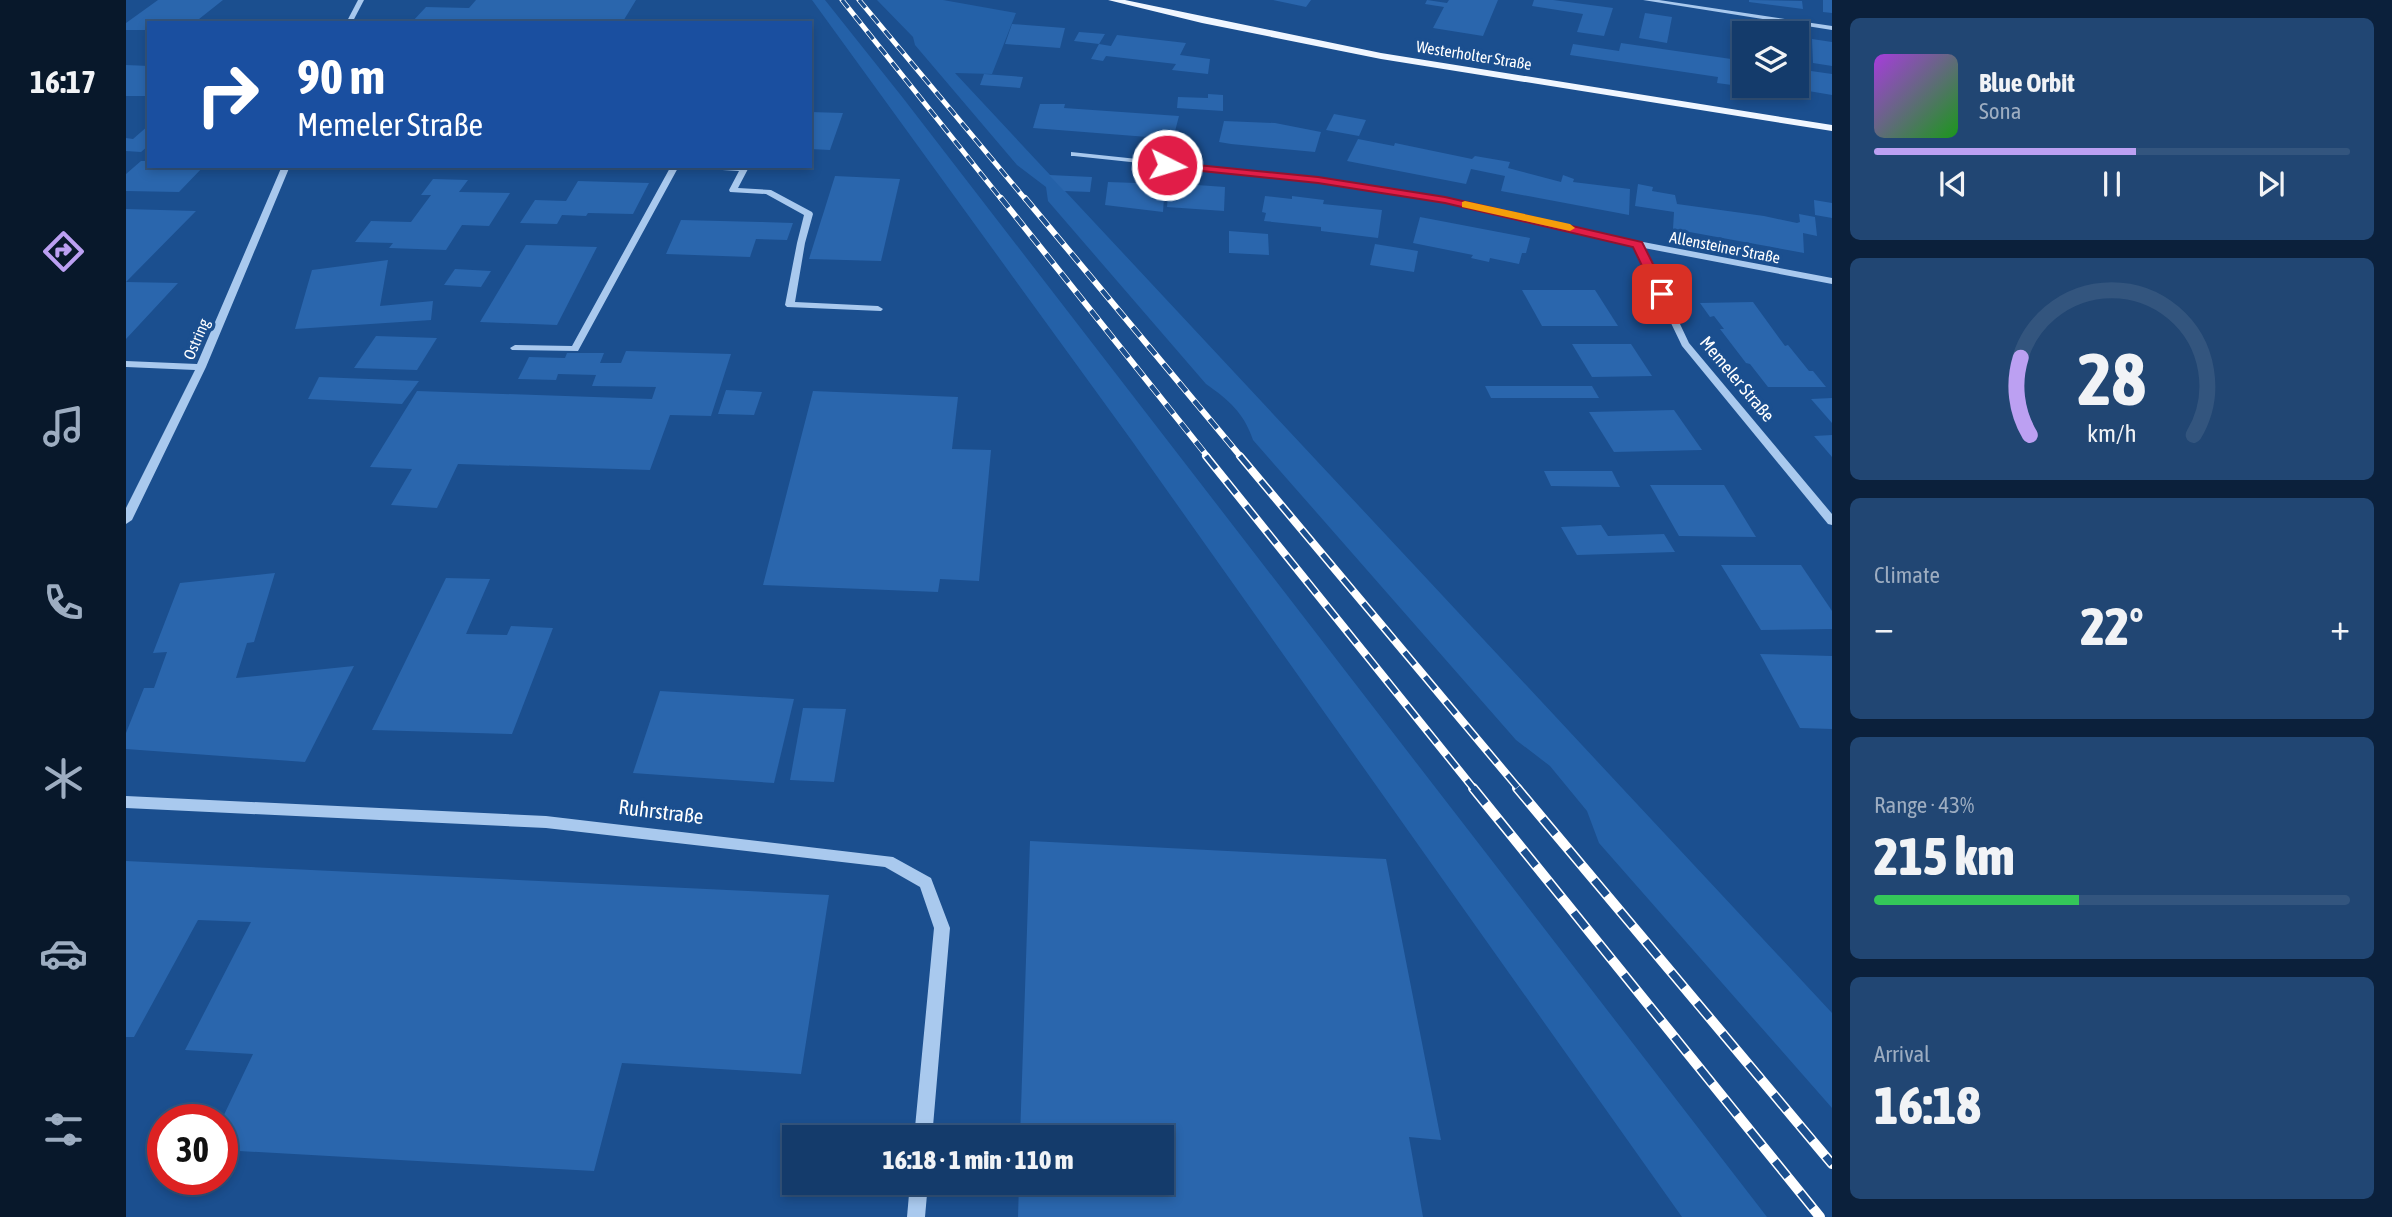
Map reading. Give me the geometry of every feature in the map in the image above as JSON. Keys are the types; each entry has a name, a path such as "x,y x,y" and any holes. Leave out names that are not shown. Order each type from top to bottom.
{"main road":[{"name":"Westerholter Straße","path":"1113,0 1202,22 1344,50 1832,128"}],"street":[{"path":"350,21 360,0"},
{"path":"1646,0 1832,28"},
{"name":"Allensteiner Straße","path":"1074,154 1318,180 1445,200 1638,244 1832,281"},
{"name":"Ostring","path":"126,520 201,368 285,168"},
{"path":"515,348 575,349 673,168"},
{"path":"733,190 745,168"},
{"name":"Memeler Straße","path":"1638,244 1685,344 1832,521"},
{"path":"126,364 201,368"},
{"name":"Ruhrstraße","path":"126,802 546,822 888,860 926,883 942,928 924,1125"},
{"path":"916,1217 918,1195"}],"lane":[{"path":"733,190 768,192 809,214 790,305 878,309"}],"shaded area":[{"path":"812,0 825,0 903,98 1767,1217 1682,1217 1132,441"},
{"path":"877,0 943,0 1016,13 992,74 955,73 1832,1013 1832,1108 1599,843 1587,811 1550,766 1516,740 1253,440 1235,408 1206,384 1048,201 1046,187 1017,165 915,45 913,37"}],"building":[{"path":"158,0 223,0 197,21 147,21 147,30 126,30 126,23"},
{"path":"476,0 636,0 623,21 413,21 426,7 469,8"},
{"path":"1273,0 1311,0 1306,7"},
{"path":"1427,0 1447,3 1449,0 1498,0 1483,36 1433,28 1444,7 1425,4"},
{"path":"1534,0 1613,8 1604,36 1577,32 1583,14 1532,6"},
{"path":"1823,0 1832,0 1832,13 1823,12"},
{"path":"1802,1 1803,9 1749,2"},
{"path":"1645,13 1672,17 1667,43 1639,38"},
{"path":"1012,24 1065,28 1060,48 1005,44"},
{"path":"1079,32 1105,34 1099,44 1074,41"},
{"path":"1117,35 1186,43 1180,55 1210,59 1208,74 1172,70 1176,64 1106,56 1103,61 1091,59 1099,44 1111,46"},
{"path":"1812,39 1832,42 1832,66 1813,63"},
{"path":"1621,43 1732,59 1732,85 1717,83 1718,77 1570,55 1573,44 1619,51"},
{"path":"126,65 147,66 147,96 126,96"},
{"path":"1809,71 1832,74 1832,95 1809,91"},
{"path":"984,74 1023,77 1020,88 980,85"},
{"path":"1208,94 1223,95 1223,111 1177,108 1178,97 1208,98"},
{"path":"1040,104 1065,104 1064,108 1179,116 1173,139 1033,128"},
{"path":"812,112 843,113 830,150 812,149"},
{"path":"1334,114 1366,120 1359,136 1326,130"},
{"path":"1224,121 1275,123 1321,132 1315,152 1231,144 1219,142"},
{"path":"147,127 147,147 141,152 126,151 126,138 133,139"},
{"path":"1358,139 1394,146 1395,143 1472,159 1475,156 1510,162 1508,168 1561,182 1563,175 1574,179 1573,182 1630,189 1629,215 1501,191 1505,176 1471,169 1466,184 1347,161"},
{"path":"141,161 147,161 147,168 202,168 179,192 126,191 126,174"},
{"path":"1049,175 1092,177 1090,192 1064,191"},
{"path":"835,176 900,179 881,261 809,259"},
{"path":"433,179 468,180 459,192 510,193 489,226 462,225 446,250 389,248 393,243 355,242 371,221 411,222 431,195 421,195"},
{"path":"578,181 649,183 633,214 562,215 557,224 520,223 535,200 566,201"},
{"path":"1108,182 1165,184 1163,212 1105,205"},
{"path":"1169,183 1225,187 1224,211 1167,207"},
{"path":"1638,184 1653,187 1652,191 1675,195 1677,204 1797,223 1800,222 1799,214 1815,217 1817,236 1803,233 1804,253 1673,229 1674,212 1635,206"},
{"path":"1265,196 1292,199 1292,196 1324,200 1323,204 1382,210 1378,238 1321,231 1321,227 1264,221 1266,213 1262,212"},
{"path":"1814,200 1832,203 1832,218 1815,215"},
{"path":"126,209 196,211 126,282"},
{"path":"1420,217 1530,238 1526,253 1522,253 1519,264 1490,258 1489,262 1471,258 1473,255 1413,243"},
{"path":"681,220 793,223 787,240 756,239 750,257 666,254"},
{"path":"1229,231 1268,234 1269,255 1229,253"},
{"path":"1375,244 1418,251 1414,272 1370,265"},
{"path":"526,245 597,247 557,325 480,322"},
{"path":"388,260 380,306 433,301 431,320 295,329 312,270"},
{"path":"455,269 491,271 481,287 444,285"},
{"path":"126,282 178,283 126,339"},
{"path":"1522,290 1595,290 1618,326 1542,326"},
{"path":"1753,302 1785,346 1788,345 1826,387 1768,387 1720,329 1724,329 1714,316 1710,317 1700,303"},
{"path":"376,336 437,338 417,370 354,368"},
{"path":"1572,344 1631,344 1652,376 1592,377"},
{"path":"626,351 731,354 711,416 670,415 650,470 458,464 437,508 391,505 412,469 370,467 417,391 652,399 656,387 592,386 596,375 558,374 556,380 518,379 529,357 565,358 567,353 604,353 600,363 621,363"},
{"path":"319,377 419,381 402,404 308,399"},
{"path":"1485,386 1592,386 1599,398 1491,398"},
{"path":"726,390 762,392 754,415 718,414"},
{"path":"813,391 958,397 952,449 991,450 979,581 940,579 938,592 763,585"},
{"path":"1832,398 1832,423 1811,399"},
{"path":"1674,410 1702,450 1614,452 1589,412"},
{"path":"1832,435 1832,457 1814,436"},
{"path":"1544,471 1612,471 1620,487 1551,486"},
{"path":"1650,485 1724,485 1756,537 1679,536"},
{"path":"1601,525 1608,536 1664,534 1675,552 1577,555 1561,527"},
{"path":"1721,565 1801,565 1832,611 1832,629 1761,630"},
{"path":"275,573 254,642 247,643 236,678 354,666 305,762 126,749 126,733 144,688 154,688 167,652 153,653 180,583"},
{"path":"446,578 490,579 466,634 507,635 511,626 553,628 512,734 372,730"},
{"path":"1760,654 1832,656 1832,729 1800,728"},
{"path":"660,691 794,699 774,783 633,773"},
{"path":"803,708 846,709 834,782 790,780"},
{"path":"1030,841 1386,859 1441,1140 1409,1137 1423,1217 1018,1217 1019,1195 1174,1195 1174,1125 1020,1125"},
{"path":"126,861 829,895 801,1074 622,1063 594,1171 238,1151 238,1104 229,1104 253,1054 185,1050 251,922 198,920 134,1037 126,1037"}],"railway":[{"path":"842,0 1002,200"},
{"path":"859,0 1026,200"},
{"path":"1001,198 1208,457"},
{"path":"1025,198 1241,457"},
{"path":"1206,456 1474,789"},
{"path":"1240,456 1519,789"},
{"path":"1473,788 1820,1217"},
{"path":"1517,788 1832,1164"}],"slow traffic":[{"path":"1465,204 1570,228"}],"route":[{"path":"1167,165 1318,180 1445,200 1638,244 1662,294"}]}
